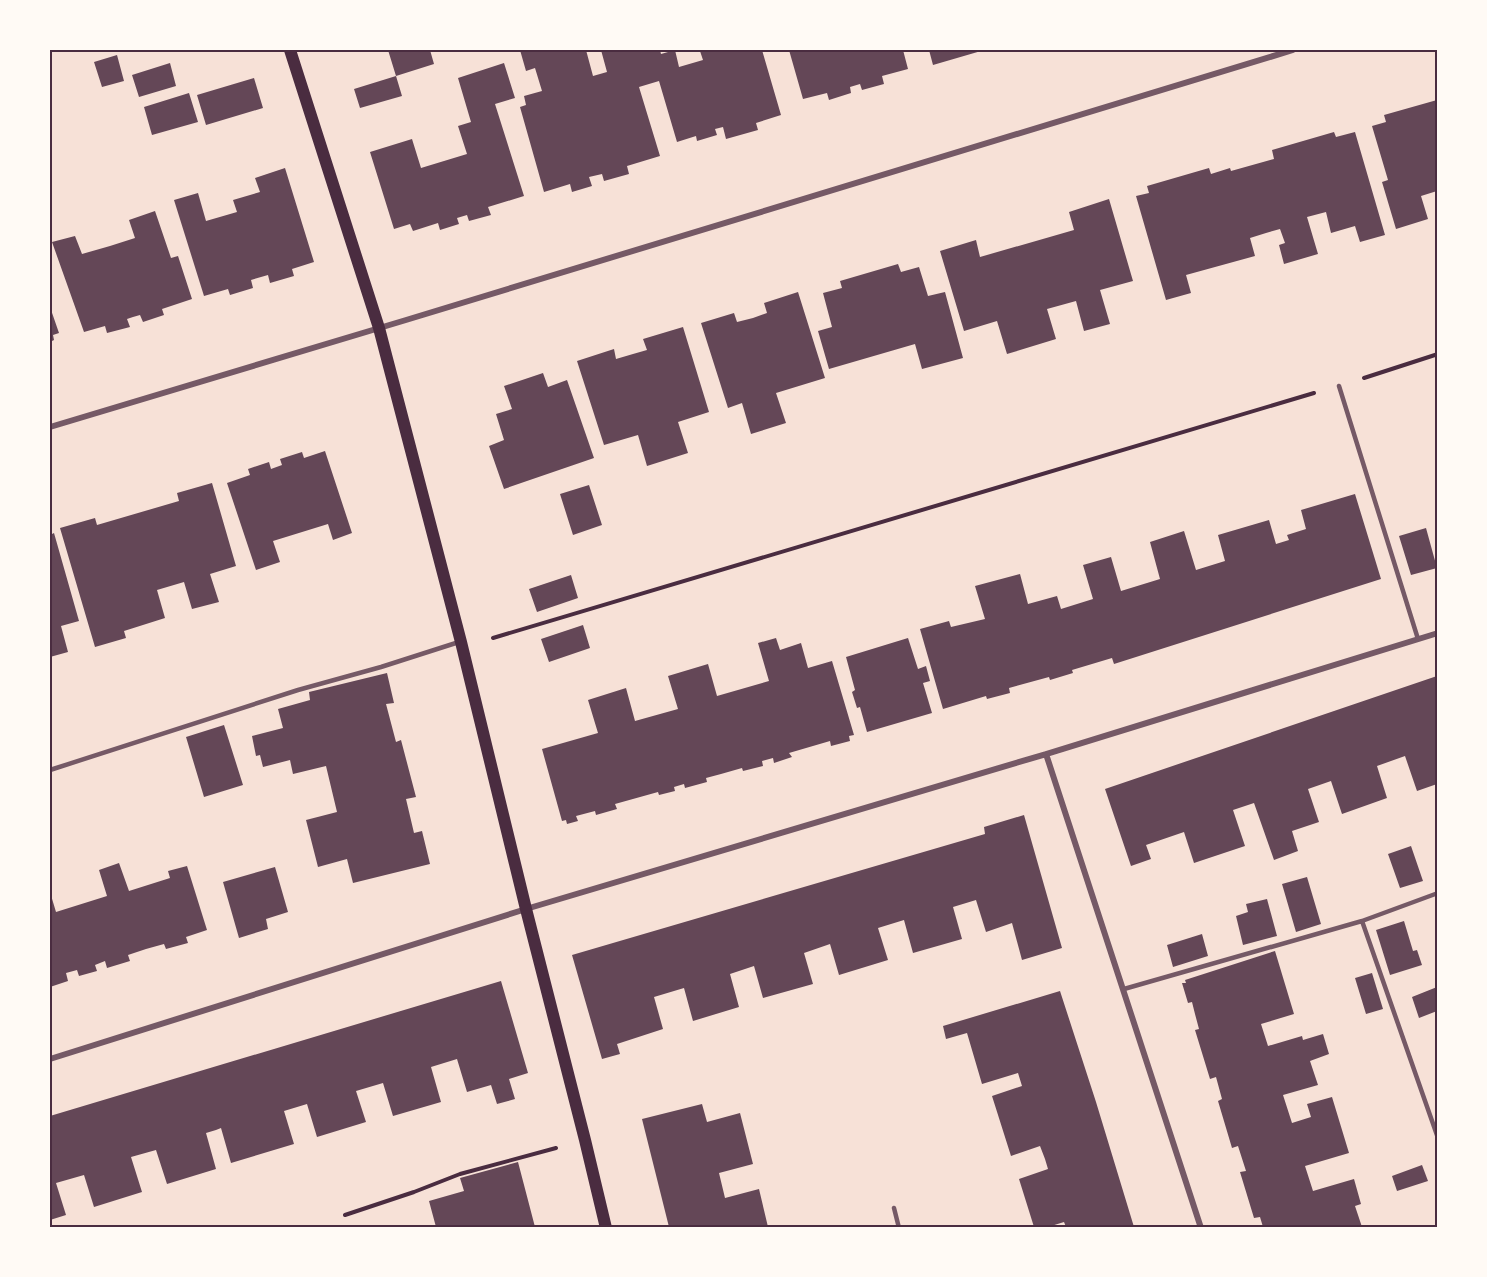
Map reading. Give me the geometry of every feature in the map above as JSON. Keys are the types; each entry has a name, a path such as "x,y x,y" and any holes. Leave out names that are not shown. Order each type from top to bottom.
{"main road":[{"path":"290,50 379,328 461,645 606,1227"}],"street":[{"path":"50,427 1293,50"},
{"path":"50,1059 526,909 1046,754 1437,633"},
{"path":"1046,754 1202,1227"}],"lane":[{"path":"1339,386 1418,639"},
{"path":"50,770 298,690 461,645"},
{"path":"1124,989 1362,921 1437,893"},
{"path":"1362,921 1437,1138"},
{"path":"894,1208 899,1227"}],"path":[{"path":"461,645 1339,386 1437,354"},
{"path":"345,1215 460,1174 585,1140"}],"building":[{"path":"388,50 430,50 434,64 396,76"},
{"path":"520,50 586,50 593,76 607,72 601,50 660,50 661,54 675,50 679,67 703,60 700,51 762,50 781,115 756,123 758,130 726,139 723,127 715,129 717,135 697,141 696,136 677,142 659,81 639,87 660,156 627,166 629,174 604,181 602,174 589,177 592,186 572,192 570,184 544,192 520,107 526,105 524,96 542,91 535,68 526,71"},
{"path":"789,50 903,50 908,69 882,76 884,84 862,90 860,84 850,87 851,93 829,100 827,93 803,99"},
{"path":"929,50 981,50 981,51 933,65"},
{"path":"117,55 124,81 102,87 94,62"},
{"path":"170,63 176,86 139,97 132,75"},
{"path":"504,63 515,98 495,104 524,196 488,207 491,215 469,221 467,215 457,218 459,224 440,230 438,223 413,231 410,224 394,229 370,152 412,139 421,168 467,154 458,126 471,122 458,78"},
{"path":"396,76 402,96 360,108 354,89"},
{"path":"254,78 263,108 206,125 197,95"},
{"path":"189,93 198,122 152,135 144,107"},
{"path":"1437,100 1437,191 1421,196 1428,219 1396,229 1382,182 1388,180 1372,126 1386,122 1384,115"},
{"path":"1334,132 1336,137 1355,132 1385,235 1360,242 1355,226 1331,233 1326,212 1307,217 1318,254 1284,264 1279,245 1285,243 1280,229 1266,233 1250,238 1255,256 1186,275 1191,293 1166,300 1136,196 1149,193 1147,186 1209,168 1211,174 1274,159 1272,150"},
{"path":"285,168 314,262 292,269 294,276 270,283 268,275 251,280 253,288 230,295 228,289 204,296 174,200 198,193 206,221 237,212 233,200 260,192 255,178"},
{"path":"1109,199 1133,281 1100,290 1110,324 1084,331 1076,301 1047,309 1056,339 1007,354 997,321 964,331 940,251 976,240 980,257 1074,230 1069,212"},
{"path":"155,211 171,258 178,256 192,299 162,309 164,315 143,322 140,315 127,319 130,327 107,333 105,326 84,332 52,242 75,236 82,254 110,246 135,238 129,220"},
{"path":"898,264 901,272 919,267 928,296 945,292 963,358 922,369 915,344 829,369 818,331 832,327 823,293 842,288 840,281"},
{"path":"798,292 825,378 776,393 786,423 751,434 742,403 728,408 701,323 734,313 737,322 753,318 767,313 764,303"},
{"path":"50,307 59,333 53,335 54,340 50,342"},
{"path":"683,327 709,412 678,422 688,453 647,466 638,435 604,445 577,361 614,349 616,359 647,350 643,339"},
{"path":"543,373 548,387 567,380 594,458 504,489 489,446 504,440 496,414 512,409 504,386"},
{"path":"325,451 352,533 333,540 328,524 273,541 280,562 256,570 227,483 250,475 248,469 269,462 271,469 282,465 280,459 302,452 304,458"},
{"path":"212,483 236,566 210,574 219,602 192,609 184,582 157,590 165,618 124,631 126,638 95,647 60,528 95,518 97,525 179,501 177,493"},
{"path":"589,485 602,525 573,535 560,494"},
{"path":"1355,494 1381,579 1114,664 1112,658 1072,670 1073,673 1050,680 1049,677 1009,688 1010,693 987,699 986,696 943,709 920,629 949,621 951,627 985,619 975,586 1020,574 1028,604 1057,596 1061,609 1093,599 1083,565 1111,557 1121,591 1160,579 1150,542 1184,531 1196,570 1225,561 1218,535 1269,520 1276,544 1289,540 1287,535 1306,529 1301,510"},
{"path":"1426,528 1437,568 1411,575 1399,536"},
{"path":"54,533 79,621 61,626 68,652 50,657 50,535"},
{"path":"571,575 578,598 537,612 529,589"},
{"path":"583,625 590,648 549,662 541,639"},
{"path":"776,638 780,650 801,643 808,668 832,661 854,735 849,736 850,741 831,746 830,741 789,753 792,757 774,763 773,758 762,761 763,766 743,771 742,768 706,778 707,782 685,788 684,784 674,787 675,791 659,795 658,792 615,804 617,809 596,815 595,811 576,816 578,821 567,824 566,820 562,821 542,749 598,733 588,700 626,688 635,721 678,709 668,676 708,664 717,696 769,681 758,643"},
{"path":"908,638 918,669 926,666 930,681 923,683 932,713 867,732 860,707 857,708 852,692 855,690 846,657"},
{"path":"387,673 394,703 386,704 396,742 401,740 416,797 406,799 414,833 422,831 430,864 353,883 347,859 318,867 306,820 337,812 326,766 293,774 290,760 263,767 260,755 256,756 252,736 283,728 278,709 310,700 309,692"},
{"path":"1437,676 1437,784 1417,791 1405,756 1377,766 1387,798 1342,814 1331,781 1308,789 1319,822 1292,831 1298,851 1274,860 1254,803 1233,810 1245,846 1194,863 1184,832 1146,845 1151,859 1131,866 1105,789"},
{"path":"224,725 243,785 204,797 186,737"},
{"path":"1024,815 1062,948 1022,960 1012,923 986,932 976,900 953,907 962,939 913,953 904,920 878,928 888,960 839,975 830,944 804,953 813,984 763,998 754,966 730,974 739,1007 693,1021 684,988 654,997 663,1029 617,1044 620,1054 602,1059 572,955 985,834 984,827"},
{"path":"1411,846 1423,881 1400,888 1388,854"},
{"path":"119,863 129,891 170,878 168,871 187,866 207,930 186,937 188,943 166,949 164,944 128,955 130,961 107,968 105,961 95,965 97,971 79,976 77,970 66,973 68,981 50,987 50,892 56,912 107,896 99,870"},
{"path":"275,867 288,912 266,919 268,929 239,938 223,882"},
{"path":"1307,877 1321,924 1296,932 1282,884"},
{"path":"1267,899 1277,936 1243,945 1236,916 1248,912 1246,904"},
{"path":"1404,921 1413,951 1417,950 1422,965 1390,975 1376,930"},
{"path":"1202,934 1208,956 1173,967 1167,945"},
{"path":"1275,951 1294,1014 1261,1024 1268,1046 1302,1036 1303,1040 1323,1034 1329,1054 1310,1061 1318,1085 1283,1095 1292,1123 1311,1117 1307,1104 1332,1097 1349,1153 1305,1166 1313,1191 1354,1179 1361,1204 1355,1206 1362,1227 1263,1227 1260,1217 1254,1218 1240,1172 1246,1171 1238,1146 1232,1148 1218,1101 1222,1099 1216,1077 1210,1079 1195,1030 1199,1029 1192,1002 1188,1003 1182,983 1186,983 1185,980"},
{"path":"1372,973 1383,1009 1366,1014 1355,978"},
{"path":"501,981 528,1073 509,1079 515,1099 497,1104 491,1085 467,1092 457,1059 431,1067 441,1102 393,1116 383,1083 356,1091 366,1122 317,1137 307,1104 284,1111 294,1144 231,1163 221,1128 206,1133 216,1169 167,1184 156,1150 131,1157 142,1192 94,1207 84,1175 56,1183 66,1215 50,1220 50,1116"},
{"path":"1437,987 1437,1011 1419,1018 1412,997"},
{"path":"1060,991 1134,1227 1066,1227 1064,1222 1048,1227 1034,1227 1019,1179 1048,1169 1045,1159 1040,1146 1011,1156 992,1096 1022,1086 1018,1073 982,1084 967,1033 946,1039 943,1026"},
{"path":"702,1104 707,1122 740,1113 753,1164 719,1173 725,1198 759,1189 768,1227 669,1227 642,1119"},
{"path":"518,1162 535,1227 436,1227 429,1201 464,1191 460,1178"},
{"path":"1422,1165 1428,1181 1397,1191 1392,1176"}]}
